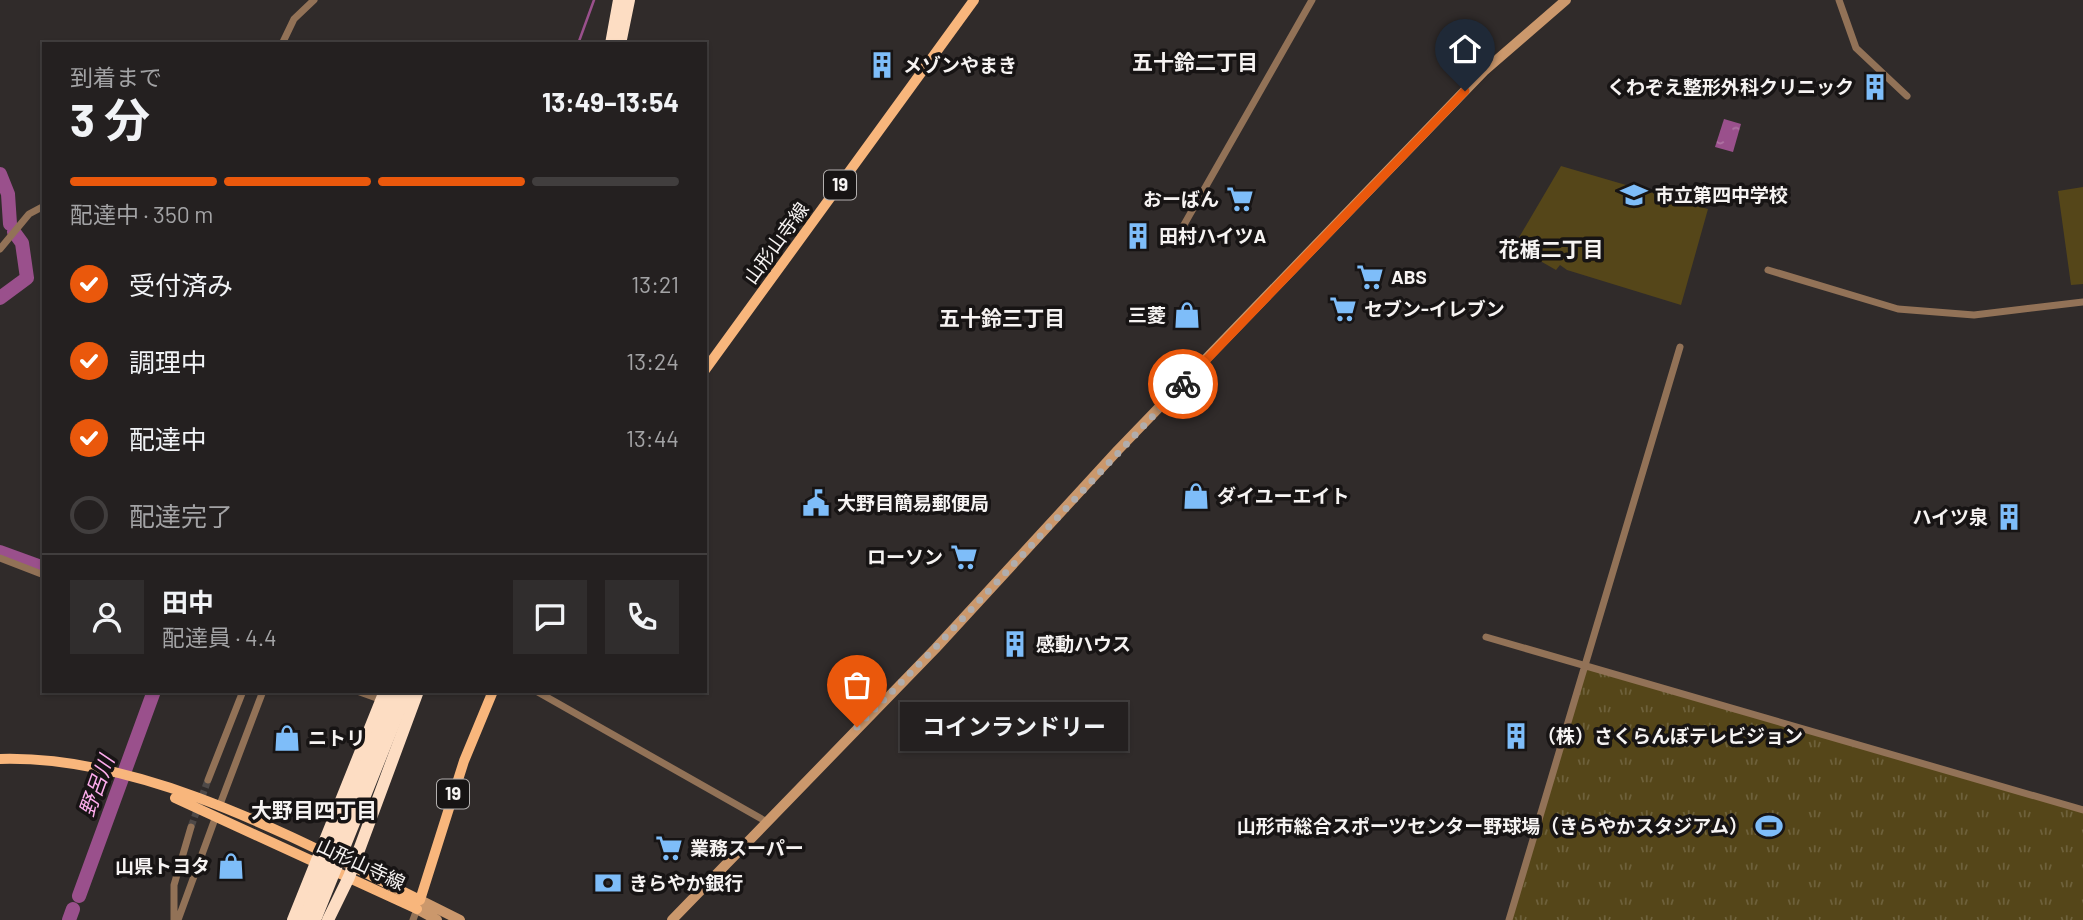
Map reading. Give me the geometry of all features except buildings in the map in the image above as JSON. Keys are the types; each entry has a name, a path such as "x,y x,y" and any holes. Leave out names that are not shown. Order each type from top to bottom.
{"highway":[{"path":"611,42 619,0"},
{"path":"620,42 629,0"},
{"path":"304,920 393,693"},
{"path":"315,920 406,693"},
{"path":"328,920 351,872 417,693"},
{"path":"293,920 383,696"}],"main road":[{"name":"山形山寺線","path":"707,367 974,0"},
{"name":"山形山寺線","path":"0,759 72,763 138,780 318,856 416,910 464,761 492,693"}],"street":[{"path":"283,42 294,19 314,0"},
{"path":"1177,237 1312,0"},
{"path":"672,920 934,649 1118,450 1484,71 1566,0"},
{"path":"1839,0 1856,48 1907,96"},
{"path":"0,249 29,214 42,207"},
{"path":"1768,270 1898,309 1974,315 2083,302"},
{"path":"1509,920 1680,346"},
{"path":"0,558 42,574"},
{"path":"1486,637 2083,810"},
{"path":"208,780 242,693"},
{"path":"176,920 261,693"},
{"path":"540,693 766,822"},
{"path":"176,920 174,885 191,827"},
{"path":"416,910 437,920"},
{"path":"416,910 460,920"}],"green space":[{"path":"1561,166 1708,209 1681,305 1567,270 1560,265 1556,270 1514,246"},
{"path":"2083,187 2083,284 2071,285 2058,191"},
{"path":"1585,664 2083,810 2083,920 1509,920"}],"water":[{"path":"1724,119 1741,124 1733,152 1715,147"}],"waterway":[{"path":"579,42 594,0"},
{"name":"野呂川","path":"0,174 8,194 10,224"},
{"name":"野呂川","path":"0,298 27,278 22,243 14,232"},
{"name":"野呂川","path":"0,552 42,567"},
{"name":"野呂川","path":"79,896 153,693"},
{"name":"野呂川","path":"69,920 73,909"}],"tunnel":[{"path":"191,827 208,780"}],"way so far":[{"path":"857,727 1183,384"}],"place":[{"name":"メゾンやまき","path":"882,65"},
{"name":"くわぞえ整形外科クリニック","path":"1875,87"},
{"name":"市立第四中学校","path":"1634,195"},
{"name":"おーばん","path":"1240,199"},
{"name":"田村ハイツA","path":"1138,236"},
{"name":"ABS","path":"1370,277"},
{"name":"セブン-イレブン","path":"1343,309"},
{"name":"三菱","path":"1187,315"},
{"name":"ダイユーエイト","path":"1196,496"},
{"name":"大野目簡易郵便局","path":"816,503"},
{"name":"ハイツ泉","path":"2009,517"},
{"name":"ローソン","path":"964,557"},
{"name":"感動ハウス","path":"1015,644"},
{"name":"コインランドリー","path":"857,727"},
{"name":"（株）さくらんぼテレビジョン","path":"1516,736"},
{"name":"ニトリ","path":"287,738"},
{"name":"山形市総合スポーツセンター野球場（きらやかスタジアム）","path":"1769,826"},
{"name":"業務スーパー","path":"669,848"},
{"name":"山県トヨタ","path":"231,866"},
{"name":"きらやか銀行","path":"608,883"}],"district":[{"name":"五十鈴二丁目","path":"1195,63"},
{"name":"花楯二丁目","path":"1551,250"},
{"name":"五十鈴三丁目","path":"1002,319"},
{"name":"大野目四丁目","path":"314,811"}],"route":[{"path":"1183,384 1465,91"}]}
